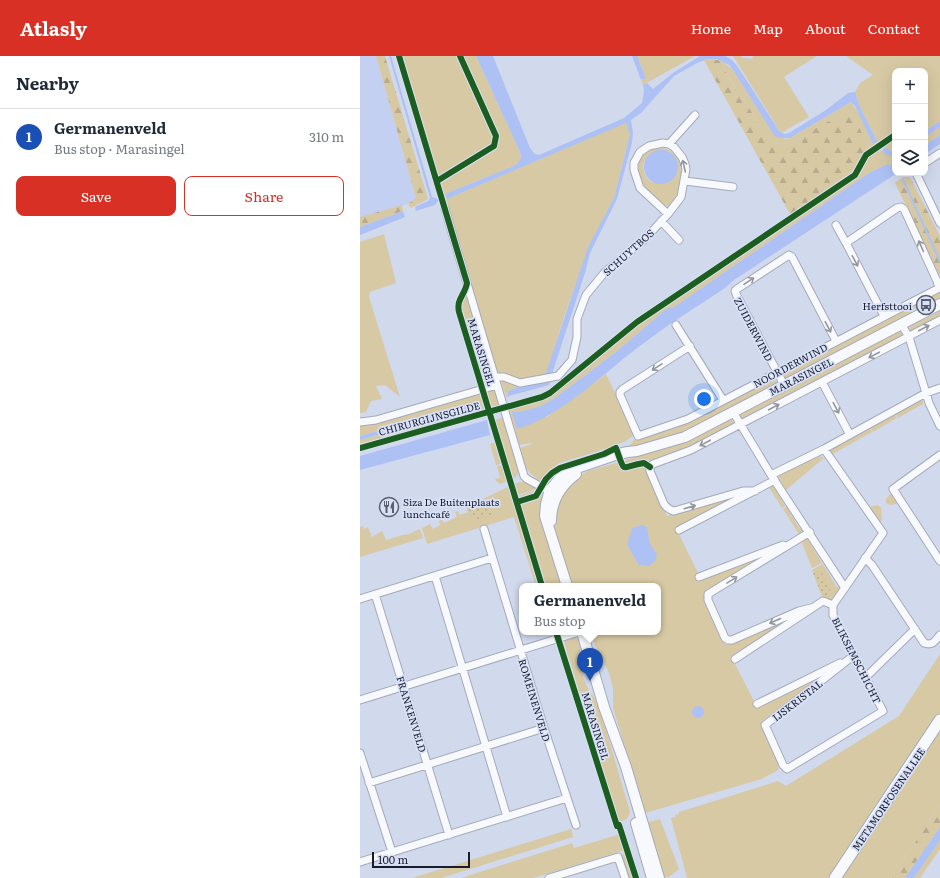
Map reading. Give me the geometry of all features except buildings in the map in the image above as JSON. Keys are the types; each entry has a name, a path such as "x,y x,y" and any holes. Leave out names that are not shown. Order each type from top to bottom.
{"main road":[{"name":"METAMORFOSENALLEE","path":"836,878 940,720"}],"street":[{"path":"668,214 640,188 634,170 634,163 637,155 644,148 654,144 669,144 695,115"},
{"name":"SCHUYTBOS","path":"495,377 504,377 520,383 558,376 572,360 577,336 578,319 586,296 605,272 644,240 668,214 681,196 685,181 686,169 682,157 674,147 669,144"},
{"path":"928,161 940,152"},
{"path":"917,176 940,223"},
{"path":"685,181 733,187"},
{"name":"NOORDERWIND","path":"690,346 622,388 620,395 638,436 688,419 836,342 938,284 904,209 900,207 846,243"},
{"name":"MARASINGEL","path":"445,209 524,476 554,493"},
{"name":"SCHUYTBOS","path":"661,221 679,240"},
{"path":"836,225 884,316"},
{"name":"ZUIDERWIND","path":"784,385 735,291 737,289 789,255 792,257 836,342"},
{"name":"MARASINGEL","path":"567,583 545,516 546,504 554,493 560,478 574,469 618,454 637,451 685,437 940,304"},
{"path":"755,491 743,491 674,511 666,508 650,471 650,467 653,464 691,450 940,320"},
{"path":"901,324 909,337 926,393 940,426"},
{"path":"676,325 724,400"},
{"path":"822,382 850,435"},
{"name":"CHIRURGIJNSGILDE","path":"360,422 376,420 497,385"},
{"path":"679,530 755,491 773,478 926,393 940,388"},
{"path":"733,412 773,478 810,532 845,588"},
{"name":"BLIKSEMSCHICHT","path":"824,449 883,533 833,604 833,615 883,712"},
{"path":"940,455 893,489 940,561"},
{"name":"ROMEINENVELD","path":"484,529 544,728 576,825"},
{"path":"810,532 708,594 708,600 725,638 728,640 732,640 799,611 811,608"},
{"path":"699,577 796,541"},
{"path":"360,599 492,558"},
{"path":"865,558 872,565 924,643 929,645 934,643 940,635"},
{"path":"435,576 507,817"},
{"name":"FRANKENVELD","path":"375,594 449,835"},
{"path":"735,659 822,601 833,604"},
{"path":"865,678 915,629"},
{"path":"360,700 570,635"},
{"name":"MARASINGEL","path":"581,635 626,766 659,878"},
{"name":"IJSKRISTAL","path":"757,704 853,656"},
{"name":"IJSKRISTAL","path":"853,656 765,725 783,765 787,769 883,712"},
{"name":"MARASINGEL","path":"611,726 620,768 652,878"},
{"path":"369,783 544,728"},
{"path":"360,753 392,852"},
{"path":"360,862 567,798"},
{"path":"554,877 618,856 625,878"}],"shaded area":[{"path":"360,56 376,56 416,198 408,204 360,217"},
{"path":"389,56 391,56 432,197 438,199 435,205 416,211 415,207 428,201 430,198"},
{"path":"476,56 493,56 530,148 535,154 539,155 624,118 642,103 644,91 643,85 647,83 653,89 673,73 700,56 725,56 732,60 780,132 785,134 826,110 848,93 855,92 860,107 877,141 873,144 855,106 851,102 790,138 779,138 774,135 733,70 729,65 717,59 708,59 697,63 674,76 641,113 631,120 633,133 632,143 617,199 590,253 585,273 552,374 545,376 588,247 614,198 630,134 626,123 447,199 445,194 516,165 521,158 520,152"},
{"path":"632,56 637,56 646,78 641,80"},
{"path":"940,121 940,127 928,135 928,129"},
{"path":"940,135 940,144 928,152 928,143"},
{"path":"885,147 892,151 892,156 886,155 882,151"},
{"path":"658,150 664,150 668,151 675,157 678,167 677,174 671,181 664,184 658,184 654,183 647,177 644,170 644,164 645,160 651,153"},
{"path":"892,164 892,176 664,328 629,354 583,392 551,414 534,423 517,429 512,412 519,412 541,406 555,398 617,351 664,311 674,307 869,173 883,166"},
{"path":"904,179 940,259 940,264 902,180"},
{"path":"403,211 405,217 360,235 360,227"},
{"path":"542,382 550,382 549,385 509,396 507,398 508,391 512,389"},
{"path":"478,402 480,406 360,440 360,436"},
{"path":"487,420 490,435 360,470 360,456"},
{"path":"642,525 647,527 650,544 657,554 655,561 649,566 639,565 627,545 632,528"},
{"path":"696,706 700,706 704,712 700,718 696,718 692,714 692,710"},
{"path":"940,827 940,840 914,878 905,878"}],"green space":[{"path":"376,56 385,56 428,199 411,208 408,204 416,198"},
{"path":"401,56 458,56 494,137 492,144 440,177 436,173"},
{"path":"462,56 476,56 520,152 521,158 516,165 445,194 447,199 627,122 630,134 614,198 590,243 563,320 545,379 542,382 508,391 507,398 497,372 451,215 440,184 440,181 493,147 498,139"},
{"path":"637,56 695,56 643,85 641,80 646,78"},
{"path":"733,56 741,56 743,58 751,59 754,56 817,56 784,77 809,117 781,133"},
{"path":"846,56 940,56 940,121 928,129 928,68 892,68 892,151 880,143 870,149 850,110 794,141 785,144 778,144 769,139 725,71 722,61 733,70 774,134 785,139 790,138 851,102 877,141 860,107 855,92 860,83 873,75"},
{"path":"713,59 722,61 725,71 769,139 775,143 785,144 794,141 850,109 870,149 866,152 852,172 790,214 704,60"},
{"path":"940,127 940,135 928,143 928,135"},
{"path":"656,147 664,148 670,150 678,158 681,170 680,185 676,197 669,206 662,204 648,190 639,176 637,170 638,163 641,157","holes":["670,153 677,164 677,173 651,182 644,173 644,162"]},
{"path":"879,149 889,156 892,156 892,164 883,166 869,173 674,307 664,311 617,351 555,398 541,406 512,413 547,417 606,374 635,434 626,441 606,449 559,463 541,481 528,471 520,448 532,443 519,445 509,408 545,399 554,393 640,322 857,176 870,156"},
{"path":"903,177 910,177 940,236 940,276 895,183"},
{"path":"402,205 403,211 360,227 360,217"},
{"path":"384,234 396,283 370,292 369,297 400,397 385,385 376,386 382,399 371,401 366,412 360,413 360,242"},
{"path":"940,290 940,298 915,308 913,311 914,313 787,379 782,375 783,372"},
{"path":"467,291 491,374 489,375 492,384 484,386 460,312 461,302"},
{"path":"940,311 940,315 915,328 916,331 913,332 910,330 910,323 923,316 925,319"},
{"path":"896,331 899,331 902,334 902,337 899,339 898,337 746,416 747,419 741,419 740,413"},
{"path":"771,378 775,378 777,384 688,432 637,448 622,448 630,445 634,440"},
{"path":"492,390 495,391 501,407 491,408 486,392"},
{"path":"482,393 487,409 486,411 360,446 360,440 479,406 478,402 360,436 360,425"},
{"path":"919,399 923,401 923,404 898,418 895,412 899,410 901,411"},
{"path":"895,415 897,418 873,432 870,426"},
{"path":"504,417 518,467 518,474 513,479 495,420"},
{"path":"728,418 734,423 731,428 729,426 689,446 651,461 644,459 625,464 624,461"},
{"path":"870,428 872,432 831,455 829,452 833,447 834,448 847,441 846,439 850,437 852,438"},
{"path":"496,442 503,463 496,465 490,444"},
{"path":"606,455 551,483 544,484 557,472 564,468"},
{"path":"820,456 824,458 786,490 779,478 779,474"},
{"path":"619,462 621,466 627,469 633,469 644,465 667,516 741,494 742,495 676,528 698,573 699,580 769,553 705,593 704,596 725,645 800,613 732,658 757,707 827,673 761,722 780,764 778,770 762,779 645,813 613,708 613,688 609,673 592,638 588,639 587,635 661,635 661,583 570,583 555,533 554,515 565,487 588,471"},
{"path":"503,465 509,481 500,484 495,479 500,478 497,466"},
{"path":"525,481 536,487 536,489 518,495 514,484"},
{"path":"773,484 777,488 775,489 785,506 782,508 768,486"},
{"path":"510,486 540,583 535,583 514,517 427,544 422,528 430,524 433,529 440,525 439,521 442,519 444,523 457,517 455,512 458,511 460,515 468,512 466,507"},
{"path":"537,490 533,496 521,499 518,496"},
{"path":"540,490 544,498 563,583 544,583 520,505 538,494"},
{"path":"891,493 898,500 896,504 890,505 886,503 886,499"},
{"path":"489,497 494,515 474,521 467,507"},
{"path":"789,505 791,509 789,511 800,529 803,528 803,532 800,536 783,509"},
{"path":"877,505 881,507 882,520 880,522 878,522 868,508"},
{"path":"363,526 364,529 368,527 372,537 382,531 386,540 406,534 407,535 420,529 423,538 360,557 360,527"},
{"path":"807,538 822,563 812,568 802,543 803,540"},
{"path":"823,564 836,586 840,588 832,600 823,599 812,570"},
{"path":"820,571 832,587 825,599 821,594 813,573"},
{"path":"574,638 579,639 581,667 584,680 592,695 598,702 630,812 627,819 619,822 564,642"},
{"path":"940,654 940,714 831,878 687,878 671,818 676,817 675,815 679,814 679,812 778,781 786,786 899,716"},
{"path":"940,726 940,806 891,878 839,878"},
{"path":"940,806 940,827 905,878 891,878"},
{"path":"660,819 679,869 669,877 664,877 660,873 646,823"},
{"path":"571,829 573,837 441,878 412,878"},
{"path":"620,834 625,850 533,878 461,878 572,843 574,848"},
{"path":"940,840 940,849 920,878 914,878"},
{"path":"626,852 634,878 627,878 620,857"}],"cycle path":[{"path":"399,56 467,283 460,300 458,308 459,312 541,583"},
{"path":"437,181 494,146 496,136 460,56"},
{"path":"360,448 542,397 550,393 637,322 855,175 866,155 892,137"},
{"path":"517,502 536,496 546,479 560,468 604,454 616,448 624,467 644,463 650,467"},
{"path":"557,635 617,826 619,825 636,878"}],"place":[{"name":"Herfsttooi","path":"926,305"},
{"name":"Siza De Buitenplaats lunchcafé","path":"389,507"},
{"name":"Germanenveld","path":"590,681"}]}
